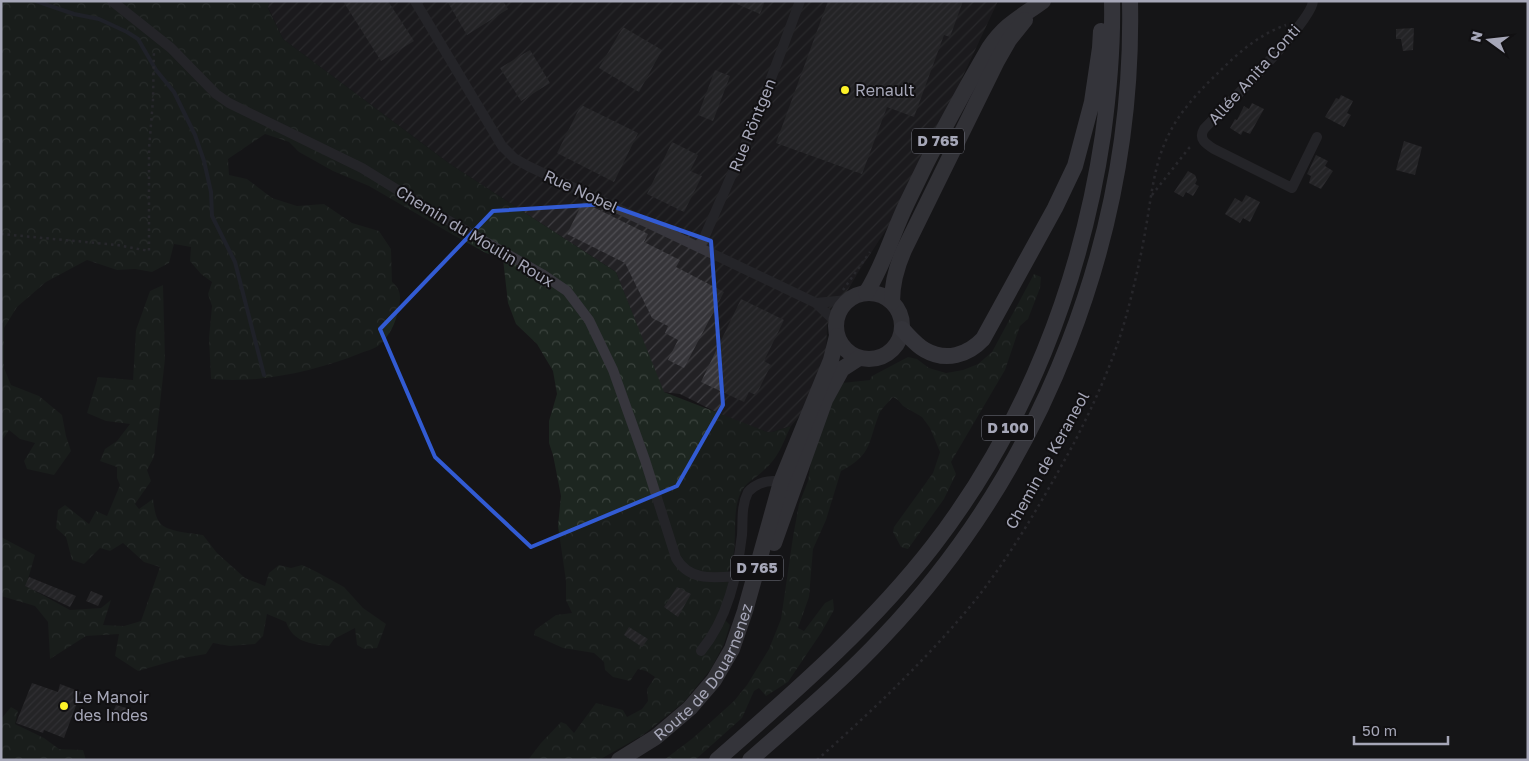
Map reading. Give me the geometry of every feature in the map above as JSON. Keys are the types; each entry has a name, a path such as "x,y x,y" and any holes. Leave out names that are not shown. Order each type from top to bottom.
{"highway":[{"path":"902,329 926,351 945,356 968,352 983,339 991,327 1075,166 1092,102 1100,48 1102,1"},
{"name":"D 100","path":"718,760 835,654 907,577 951,521 985,470 1008,429 1045,350 1082,242 1098,169 1108,100 1112,1"},
{"name":"D 100","path":"750,760 847,673 871,649 933,579 983,510 1039,410 1084,302 1110,208 1128,88 1131,54 1130,1"}],"main road":[{"name":"D 765","path":"866,293 878,271 893,232 915,186 989,48 996,37 1010,23 1040,4"},
{"name":"D 765","path":"892,302 896,269 904,250 1002,52 1040,4"},
{"path":"866,293 876,294 892,302 900,314 902,329 898,343 888,354 869,360 859,358 846,350 836,329 838,314 848,300 866,293"},
{"name":"Route de Douarnenez","path":"619,760 656,737 674,723 702,696 724,663 739,631 780,482 831,360 836,329"},
{"name":"Route de Douarnenez","path":"641,760 694,720 724,684 738,662 749,635 778,530 821,409 842,369 859,358"}],"street":[{"name":"Chemin du Moulin Roux","path":"112,1 171,48 216,94 229,103 362,168 430,210 542,274 566,291 589,320 613,370 680,566 695,576 706,578 736,576"},
{"name":"Rue Nobel","path":"415,1 502,146 514,158 816,302 836,329"},
{"name":"Rue Röntgen","path":"700,247 754,124 800,1"},
{"name":"Allée Anita Conti","path":"1313,1 1311,10 1276,53 1204,129 1202,140 1214,149 1292,188 1317,137"},
{"name":"Rue Nobel","path":"816,302 848,300"},
{"path":"701,651 725,612 736,576 743,510 748,492 754,486 764,482 780,482 799,472"}],"path":[{"name":"Chemin de Keraneol","path":"817,760 901,682 974,602 1004,560 1042,498 1082,426 1114,353 1138,269 1158,162 1169,133 1178,118 1212,79 1240,52 1270,31 1302,21"},
{"path":"1,234 117,245 149,251 149,149 153,100 154,35"},
{"path":"1151,196 1189,148 1202,140"}],"highlighted area":[{"path":"606,204 711,241 723,405 677,486 531,547 435,457 380,329 493,211"}],"shaded area":[{"path":"269,1 998,1 903,204 859,271 827,325 826,354 802,413 791,426 767,432 728,418 680,394 663,392 616,272 450,164 283,39 268,7"}],"green space":[{"path":"1,1 269,1 268,8 283,39 450,164 616,272 664,392 767,432 791,426 773,461 748,483 741,492 736,512 735,545 731,566 726,575 729,585 720,615 730,625 724,644 711,669 684,702 643,735 599,760 528,760 561,722 566,724 574,733 596,703 623,710 627,717 642,709 648,701 647,689 655,677 646,671 638,669 630,681 613,677 605,670 604,662 594,653 563,648 534,635 535,630 556,615 572,613 566,600 566,581 558,526 561,496 549,443 549,421 557,394 553,371 537,344 516,324 508,303 503,259 486,253 369,186 333,171 299,152 289,142 265,134 228,159 229,175 247,179 272,198 297,206 324,204 352,223 379,231 391,249 392,282 398,288 400,295 396,320 385,338 378,346 372,349 326,365 287,375 248,380 211,379 209,338 212,306 208,294 212,282 201,274 190,261 191,247 174,244 169,263 152,272 135,269 117,270 87,260 46,282 17,307 4,328 4,368 11,385 39,396 62,415 71,451 54,475 27,469 24,461 35,443 20,439 9,430 1,442"},
{"path":"1034,274 1041,277 1040,288 1028,319 1020,326 1005,370 951,462 956,474 944,499 908,549 901,547 893,532 894,527 933,473 940,452 930,428 922,417 903,406 893,397 880,412 864,453 859,459 841,471 826,520 813,549 809,597 798,628 804,631 825,603 833,599 834,610 821,633 788,682 766,696 759,688 754,691 742,718 695,760 664,760 693,738 734,701 747,685 769,649 781,619 799,504 808,481 813,448 824,412 842,383 870,380 872,376 908,357 917,359 929,368 946,373 963,370 978,364 992,352"},
{"path":"163,285 165,359 154,457 147,470 151,481 135,504 139,509 153,499 157,518 163,526 186,533 203,535 217,553 245,578 265,586 269,573 279,565 291,568 302,565 344,587 363,608 386,624 377,648 364,649 357,645 355,628 334,639 329,646 309,643 293,634 286,622 267,614 263,636 255,644 230,646 213,643 206,654 183,658 138,671 115,656 119,634 86,636 50,659 48,622 35,606 1,596 1,537 35,555 26,586 70,610 101,608 111,600 103,625 124,626 141,621 160,567 144,562 123,543 110,551 100,548 84,564 72,560 66,537 56,528 58,510 65,505 89,524 96,511 107,516 120,485 117,478 117,467 100,461 105,449 117,441 130,424 106,421 87,413 98,377 133,380 136,330 150,291"},
{"path":"11,707 18,711 15,724 44,738 59,749 83,750 86,760 1,760 1,719"}],"building":[{"path":"343,1 388,1 414,41 381,61"},
{"path":"447,1 503,1 508,9 467,35"},
{"path":"730,1 765,1 760,14"},
{"name":"Renault","path":"828,1 963,1 950,37 944,35 914,117 887,107 862,174 776,143"},
{"path":"623,27 662,50 639,92 599,68"},
{"path":"1414,28 1413,50 1403,51 1401,39 1396,39 1396,29"},
{"path":"530,50 550,83 521,101 500,68"},
{"path":"715,70 730,76 713,121 698,115"},
{"path":"1341,95 1353,101 1347,113 1351,115 1344,127 1325,117 1336,98 1339,99"},
{"path":"1252,103 1264,109 1250,134 1243,131 1241,135 1230,128 1235,119 1237,120 1244,106 1249,109"},
{"path":"581,105 638,133 614,182 557,153"},
{"path":"1404,141 1422,147 1415,175 1396,170"},
{"path":"672,142 698,155 690,171 702,176 684,212 647,194"},
{"path":"1316,155 1328,161 1325,166 1333,171 1321,189 1309,183 1311,176 1307,174"},
{"path":"1188,171 1195,175 1197,180 1195,184 1199,186 1193,196 1186,192 1183,197 1174,192"},
{"path":"1246,195 1260,202 1250,222 1243,218 1240,223 1225,214 1235,198 1242,202"},
{"path":"583,202 648,234 644,242 680,260 676,267 724,292 684,368 668,360 678,340 665,333 668,326 652,318 625,263 567,234"},
{"path":"741,299 784,320 764,361 771,365 756,395 749,392 744,402 701,382"},
{"path":"29,577 76,596 70,607 25,586"},
{"path":"677,587 691,594 678,617 664,607"},
{"path":"91,591 103,596 98,606 86,601"},
{"path":"629,627 648,639 642,647 624,635"},
{"path":"32,683 58,692 60,684 81,692 64,738 44,730 43,733 16,723"},
{"path":"116,705 130,709 132,714 129,718 124,719 112,714"}],"waterway":[{"path":"36,1 74,14 99,19 138,39 156,70 174,92 195,135 204,161 211,192 212,216 235,262 264,375"}],"place":[{"name":"Renault","path":"845,90"},
{"name":"Le Manoir des Indes","path":"64,706"}]}
